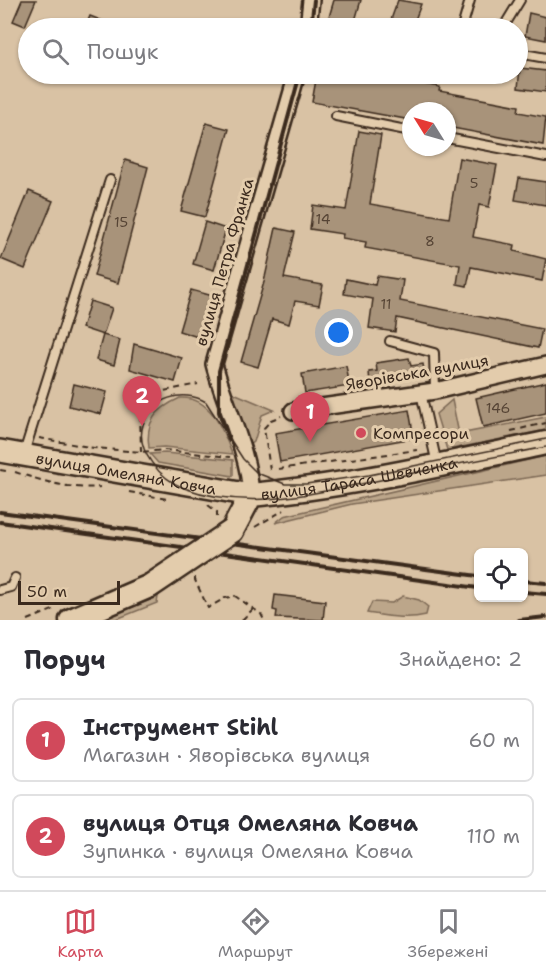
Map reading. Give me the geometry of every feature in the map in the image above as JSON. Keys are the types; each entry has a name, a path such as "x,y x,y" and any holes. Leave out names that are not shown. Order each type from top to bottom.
{"main road":[{"name":"вулиця Тараса Шевченка","path":"71,620 150,586 232,528 251,495 291,491 436,457 546,443"},
{"name":"вулиця Омеляна Ковча","path":"0,451 27,445 251,495"}],"street":[{"path":"309,18 311,0"},
{"name":"вулиця Петра Франка","path":"251,495 250,470 225,403 214,364 294,84"},
{"name":"Яворівська вулиця","path":"293,411 428,392 546,366"}],"lane":[{"path":"465,18 470,0"},
{"path":"508,18 520,0"},
{"path":"528,55 546,58"},
{"path":"336,116 402,129"},
{"path":"456,140 546,157"},
{"path":"27,445 110,180"},
{"path":"390,342 434,353 428,392 436,457"},
{"path":"0,590 11,588 15,578"}],"path":[{"path":"141,452 140,410 164,391 198,384"},
{"path":"270,470 264,428 271,420 293,411"},
{"path":"501,433 546,423"},
{"path":"27,445 141,452 165,450 235,458"},
{"path":"94,448 102,451"},
{"path":"278,469 436,457"},
{"path":"0,470 37,481 86,488 104,487"},
{"path":"120,489 136,495 177,501"},
{"path":"207,505 218,512 232,528 285,510"},
{"path":"197,570 195,580 208,608 235,596 264,620"},
{"path":"242,620 253,609"}],"shaded area":[{"path":"229,391 274,410 262,415 254,442 249,444 233,416"},
{"path":"180,398 191,399 208,409 220,425 232,454 164,447 149,448 149,430 154,417 164,407"},
{"path":"452,400 459,434 546,417 546,430 447,450 436,414"},
{"path":"165,453 233,460 233,476 158,463 150,454"},
{"path":"546,456 546,475 352,504 275,523 284,516"},
{"path":"403,596 419,600 428,607 426,615 404,617 367,613 372,602 392,603"},
{"path":"158,597 157,603 114,620 99,620"}],"building":[{"path":"22,0 36,0 28,18 18,18 18,23 13,21"},
{"path":"334,0 361,0 356,18 329,18"},
{"path":"398,0 421,4 416,18 392,18"},
{"path":"529,13 546,17 546,40 528,37"},
{"path":"528,69 546,71 546,92 518,88 518,84 528,84"},
{"path":"315,84 424,84 440,87 439,91 519,106 518,112 546,117 543,145 456,129 456,102 402,102 402,118 312,102"},
{"path":"206,123 229,129 205,217 181,211"},
{"path":"359,131 381,135 370,204 449,218 459,158 497,165 489,207 479,205 473,237 515,245 514,251 546,259 542,281 471,267 467,286 457,284 460,265 365,248 366,242 342,238 343,234 310,229 313,205 346,210"},
{"path":"125,160 148,167 118,283 94,276"},
{"path":"519,178 546,182 546,205 515,200"},
{"path":"29,191 53,201 25,269 1,259"},
{"path":"205,222 226,229 214,270 193,264"},
{"path":"276,228 295,232 284,278 323,285 319,305 295,301 289,324 272,319 258,367 241,362 264,282"},
{"path":"377,276 403,280 400,301 542,329 538,348 397,318 395,332 369,328 373,299 344,294 346,279 375,285"},
{"path":"191,290 213,296 201,338 179,331"},
{"path":"90,301 112,308 103,335 82,328"},
{"path":"103,335 120,340 114,365 96,360"},
{"path":"134,344 182,358 175,382 130,369"},
{"path":"409,358 411,366 423,364 425,375 370,383 369,372 377,371 376,363"},
{"path":"346,366 350,386 305,393 302,374"},
{"path":"546,382 546,413 483,427 476,398"},
{"path":"74,384 107,392 101,414 69,406"},
{"path":"409,410 414,438 280,462 275,433"},
{"path":"275,595 325,601 323,620 276,618 277,611 273,610"}],"tram line":[{"path":"546,439 369,475 306,484 285,484 257,473 243,459 206,402 197,398 178,396 160,402 147,416 142,435 146,454 152,463 175,484 210,495 235,499 261,499 313,493 546,447"}],"railway":[{"path":"312,18 314,0"},
{"path":"229,440 219,412 219,371 297,84"},
{"path":"0,512 474,575"},
{"path":"0,522 474,587"},
{"path":"528,581 546,583"},
{"path":"528,592 546,594"},
{"path":"519,620 546,617"}],"place":[{"name":"вулиця Отця Омеляна Ковча","path":"142,426"},
{"name":"Компресори","path":"361,433"},
{"name":"Інструмент Stihl","path":"310,442"}]}
